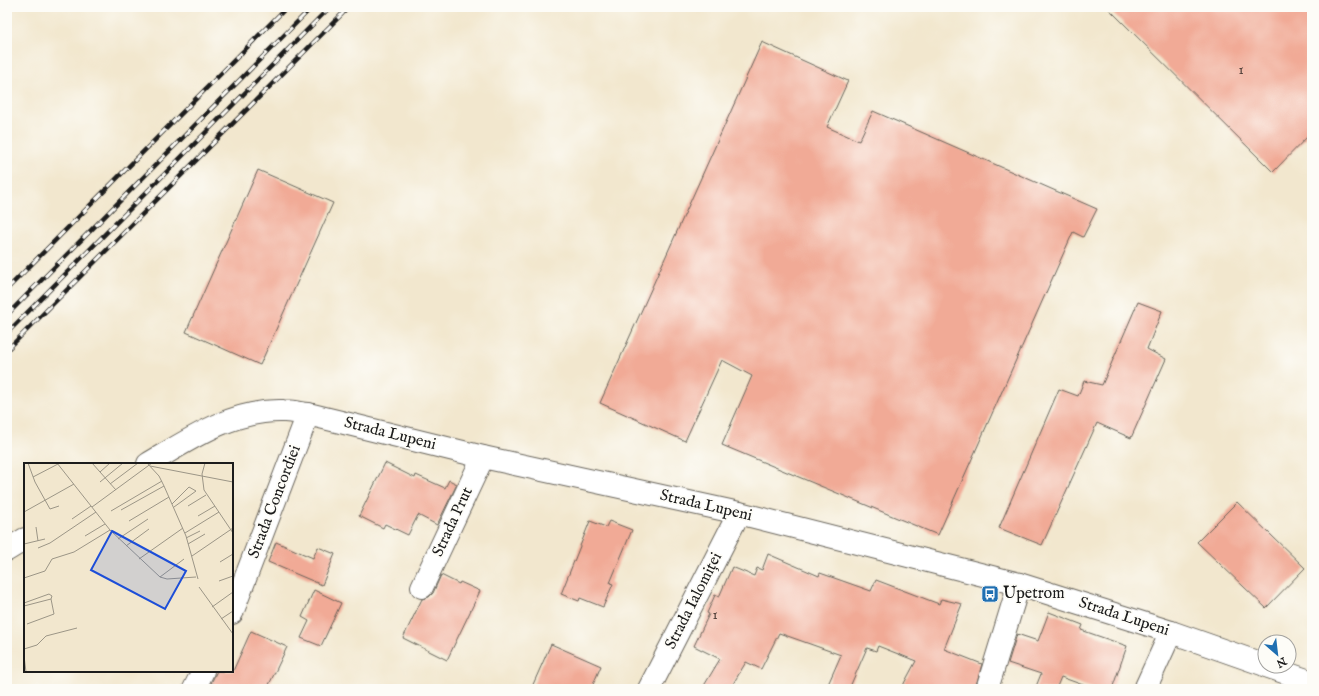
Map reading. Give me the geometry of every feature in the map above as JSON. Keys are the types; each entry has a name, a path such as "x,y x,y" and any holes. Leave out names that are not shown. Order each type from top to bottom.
{"street":[{"name":"Strada Lupeni","path":"150,463 192,437 217,424 242,416 261,412 284,411 308,414 483,458 739,513 1019,584 1171,632 1257,663"},
{"name":"Strada Concordiei","path":"233,610 308,414"},
{"name":"Strada Prut","path":"422,587 483,458"},
{"name":"Strada Ialomiței","path":"649,689 739,513"},
{"path":"7,550 24,540"},
{"path":"987,689 1019,584"},
{"path":"1145,689 1171,632"},
{"path":"194,689 202,672"},
{"name":"Strada Lupeni","path":"1289,674 1312,682"}],"building":[{"path":"1107,7 1312,7 1312,132 1273,172"},
{"path":"762,42 848,81 827,127 859,141 873,111 1097,209 1083,237 1073,232 938,535 722,445 752,376 722,360 685,441 600,403"},
{"path":"258,170 333,203 260,365 186,332"},
{"path":"1138,302 1162,311 1147,349 1166,359 1131,438 1097,423 1042,545 999,528 1059,389 1078,396 1084,381 1102,385"},
{"path":"385,463 415,478 416,475 445,488 449,480 457,484 437,525 418,515 408,535 385,524 383,528 359,516"},
{"path":"1237,502 1305,568 1266,608 1197,542"},
{"path":"590,521 606,527 609,521 632,530 610,583 613,584 603,607 580,598 579,601 561,594"},
{"path":"276,542 313,558 318,547 335,554 322,585 268,562"},
{"path":"768,554 819,576 820,573 871,591 876,580 939,604 941,599 962,604 944,649 982,664 975,689 901,689 916,661 878,646 876,651 867,648 849,689 826,689 841,655 779,633 761,669 746,662 730,689 702,689 720,659 694,646 709,614 707,613 715,595 719,597 732,567 754,576 757,568 762,570"},
{"path":"441,575 459,584 460,582 480,591 447,660 403,638 422,599 429,597 433,593"},
{"path":"314,590 341,603 321,646 301,638 309,621 302,617"},
{"path":"1049,612 1083,625 1081,630 1127,646 1112,689 1094,689 1061,677 1056,689 1035,689 1041,674 1008,663 1017,634 1038,641"},
{"path":"251,631 287,647 267,689 224,689 211,683 216,672 233,671"},
{"path":"551,644 601,666 591,689 531,689"}],"railway":[{"path":"7,289 287,7"},
{"path":"7,315 312,7"},
{"path":"7,333 330,7"},
{"path":"7,350 349,7"}],"place":[{"name":"Upetrom","path":"990,594"}]}
